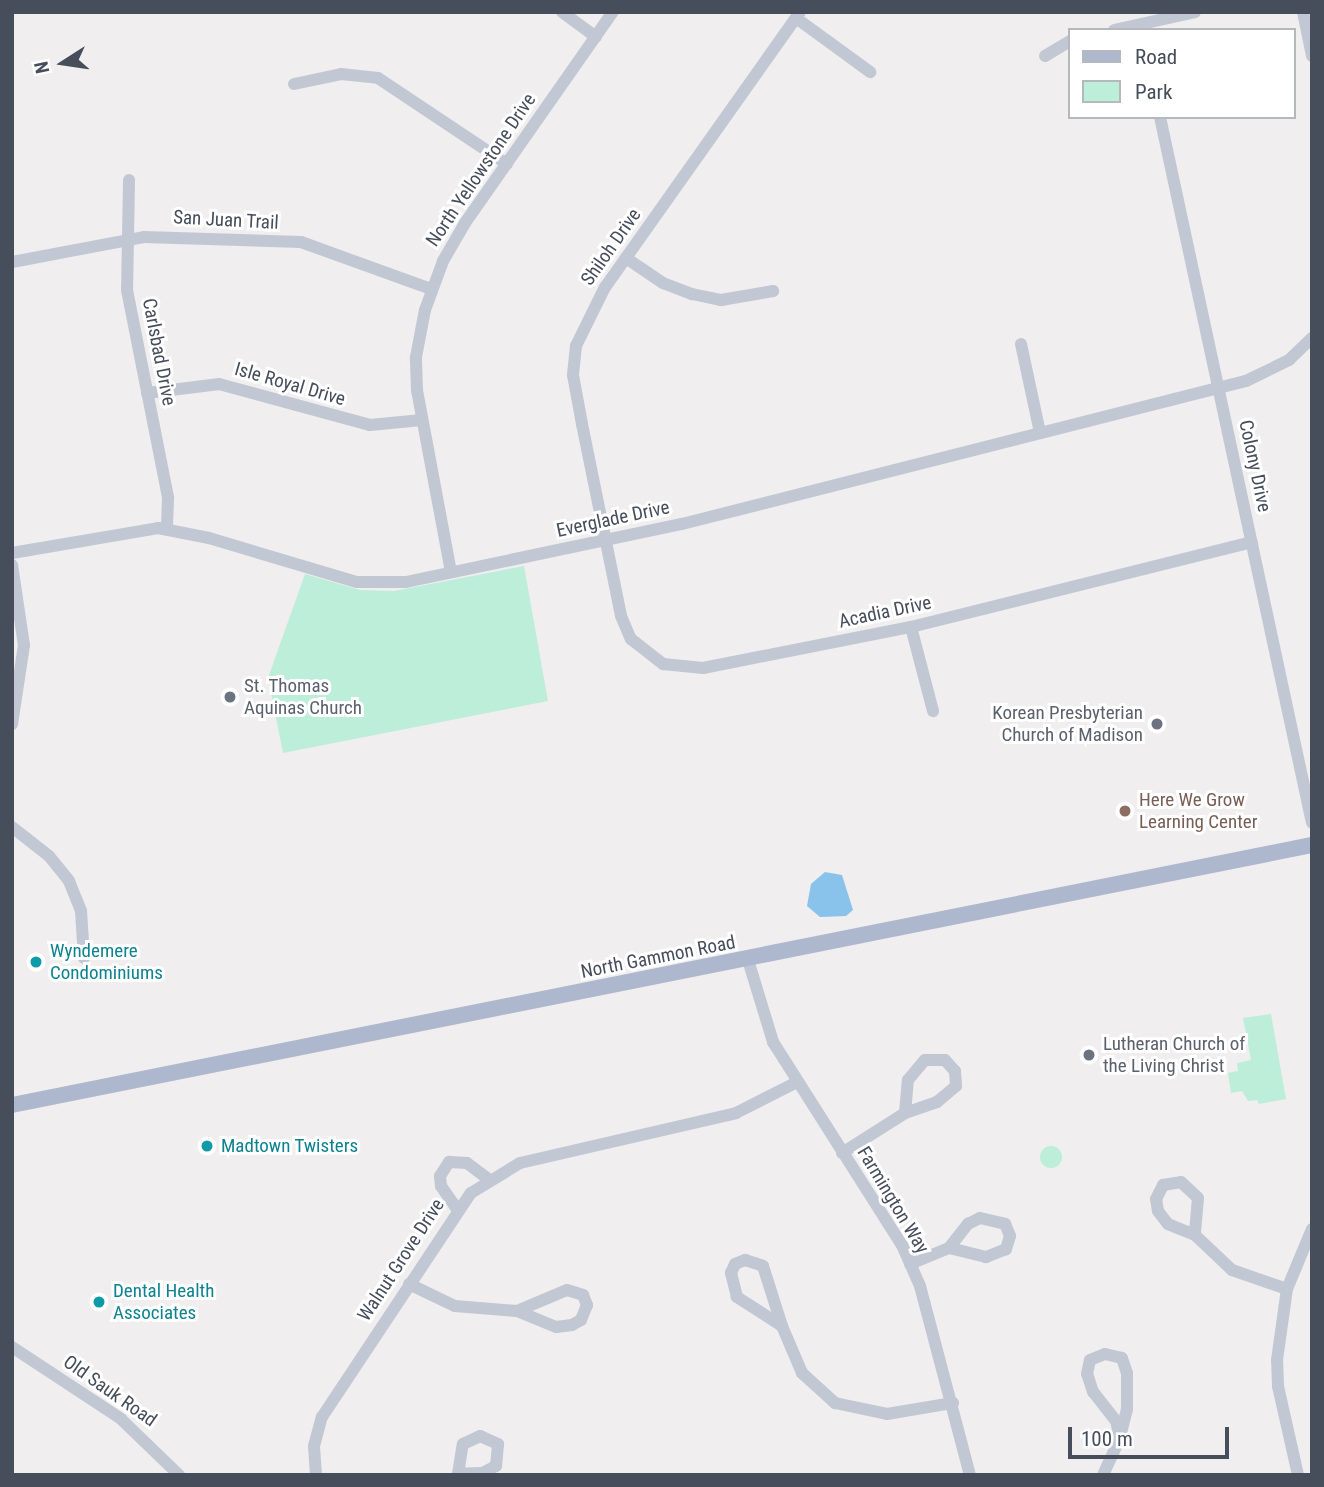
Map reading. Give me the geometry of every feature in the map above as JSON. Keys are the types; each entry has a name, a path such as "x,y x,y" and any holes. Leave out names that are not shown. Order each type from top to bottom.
{"main road":[{"name":"North Gammon Road","path":"12,1105 748,960 1312,845"}],"street":[{"path":"562,12 596,37"},
{"name":"North Yellowstone Drive","path":"451,572 422,420 416,357 431,289 451,246 613,12"},
{"path":"1141,27 1195,12"},
{"path":"1303,12 1312,56"},
{"path":"798,15 870,72"},
{"name":"Shiloh Drive","path":"606,541 573,359 588,314 798,15"},
{"path":"1045,56 1068,42"},
{"path":"294,84 341,74 383,80 507,164"},
{"name":"Colony Drive","path":"1160,119 1312,823"},
{"name":"Carlsbad Drive","path":"129,180 127,290 168,498 167,529"},
{"name":"San Juan Trail","path":"12,262 127,239 159,236 301,242 431,289"},
{"path":"626,258 663,283 692,294 720,300 773,291"},
{"name":"Everglade Drive","path":"12,553 118,532 167,529 357,582 387,584 606,541 1218,388 1267,373 1312,338"},
{"path":"1021,344 1040,433"},
{"name":"Isle Royal Drive","path":"147,393 219,384 370,425 422,420"},
{"name":"Acadia Drive","path":"606,541 625,628 643,652 671,667 703,668 911,627 1252,542"},
{"path":"12,565 24,645 12,724"},
{"path":"911,627 933,711"},
{"path":"12,827 49,856 69,881 81,911 84,958"},
{"name":"Farmington Way","path":"748,960 765,1023 797,1082 910,1264 933,1321 970,1475"},
{"path":"842,1153 905,1114 954,1091 957,1076 945,1060 925,1060 914,1070 905,1114"},
{"name":"Walnut Grove Drive","path":"316,1475 314,1446 323,1417 457,1209 488,1180 520,1163 550,1154 736,1113 797,1082"},
{"path":"457,1209 441,1186 440,1176 449,1162 467,1163 488,1180"},
{"path":"1195,1235 1199,1208 1194,1191 1181,1182 1163,1185 1156,1199 1163,1219 1179,1231 1195,1235 1232,1270 1287,1289"},
{"path":"910,1264 949,1248 968,1224 980,1218 1000,1219 1009,1229 1009,1242 999,1255 986,1257 949,1248"},
{"path":"1298,1475 1278,1386 1278,1333 1287,1289 1312,1229"},
{"path":"782,1326 737,1297 732,1284 735,1264 745,1260 763,1266 782,1326 802,1373 835,1402 887,1414 953,1403"},
{"path":"409,1284 455,1306 517,1311 565,1327 580,1320 586,1305 583,1296 567,1290 517,1311"},
{"name":"Old Sauk Road","path":"12,1347 121,1419 180,1475"},
{"path":"1103,1475 1120,1438 1127,1409 1127,1373 1122,1358 1105,1354 1090,1360 1087,1374 1093,1392 1116,1421 1120,1438"}],"green space":[{"path":"524,566 548,701 283,753 268,678 305,574 360,590 394,591"},
{"path":"1271,1014 1286,1099 1259,1104 1257,1100 1248,1101 1242,1091 1231,1093 1228,1073 1238,1071 1237,1063 1251,1060 1243,1018"},
{"path":"1051,1146 1059,1149 1062,1157 1059,1165 1051,1168 1043,1165 1040,1157 1043,1149"}],"water":[{"path":"825,872 842,875 853,910 846,916 820,917 807,906 811,884"}],"place":[{"name":"St. Thomas Aquinas Church","path":"230,697"},
{"name":"Korean Presbyterian Church of Madison","path":"1157,724"},
{"name":"Here We Grow Learning Center","path":"1125,811"},
{"name":"Wyndemere Condominiums","path":"36,962"},
{"name":"Lutheran Church of the Living Christ","path":"1089,1055"},
{"name":"Madtown Twisters","path":"207,1146"},
{"name":"Dental Health Associates","path":"99,1302"}]}
